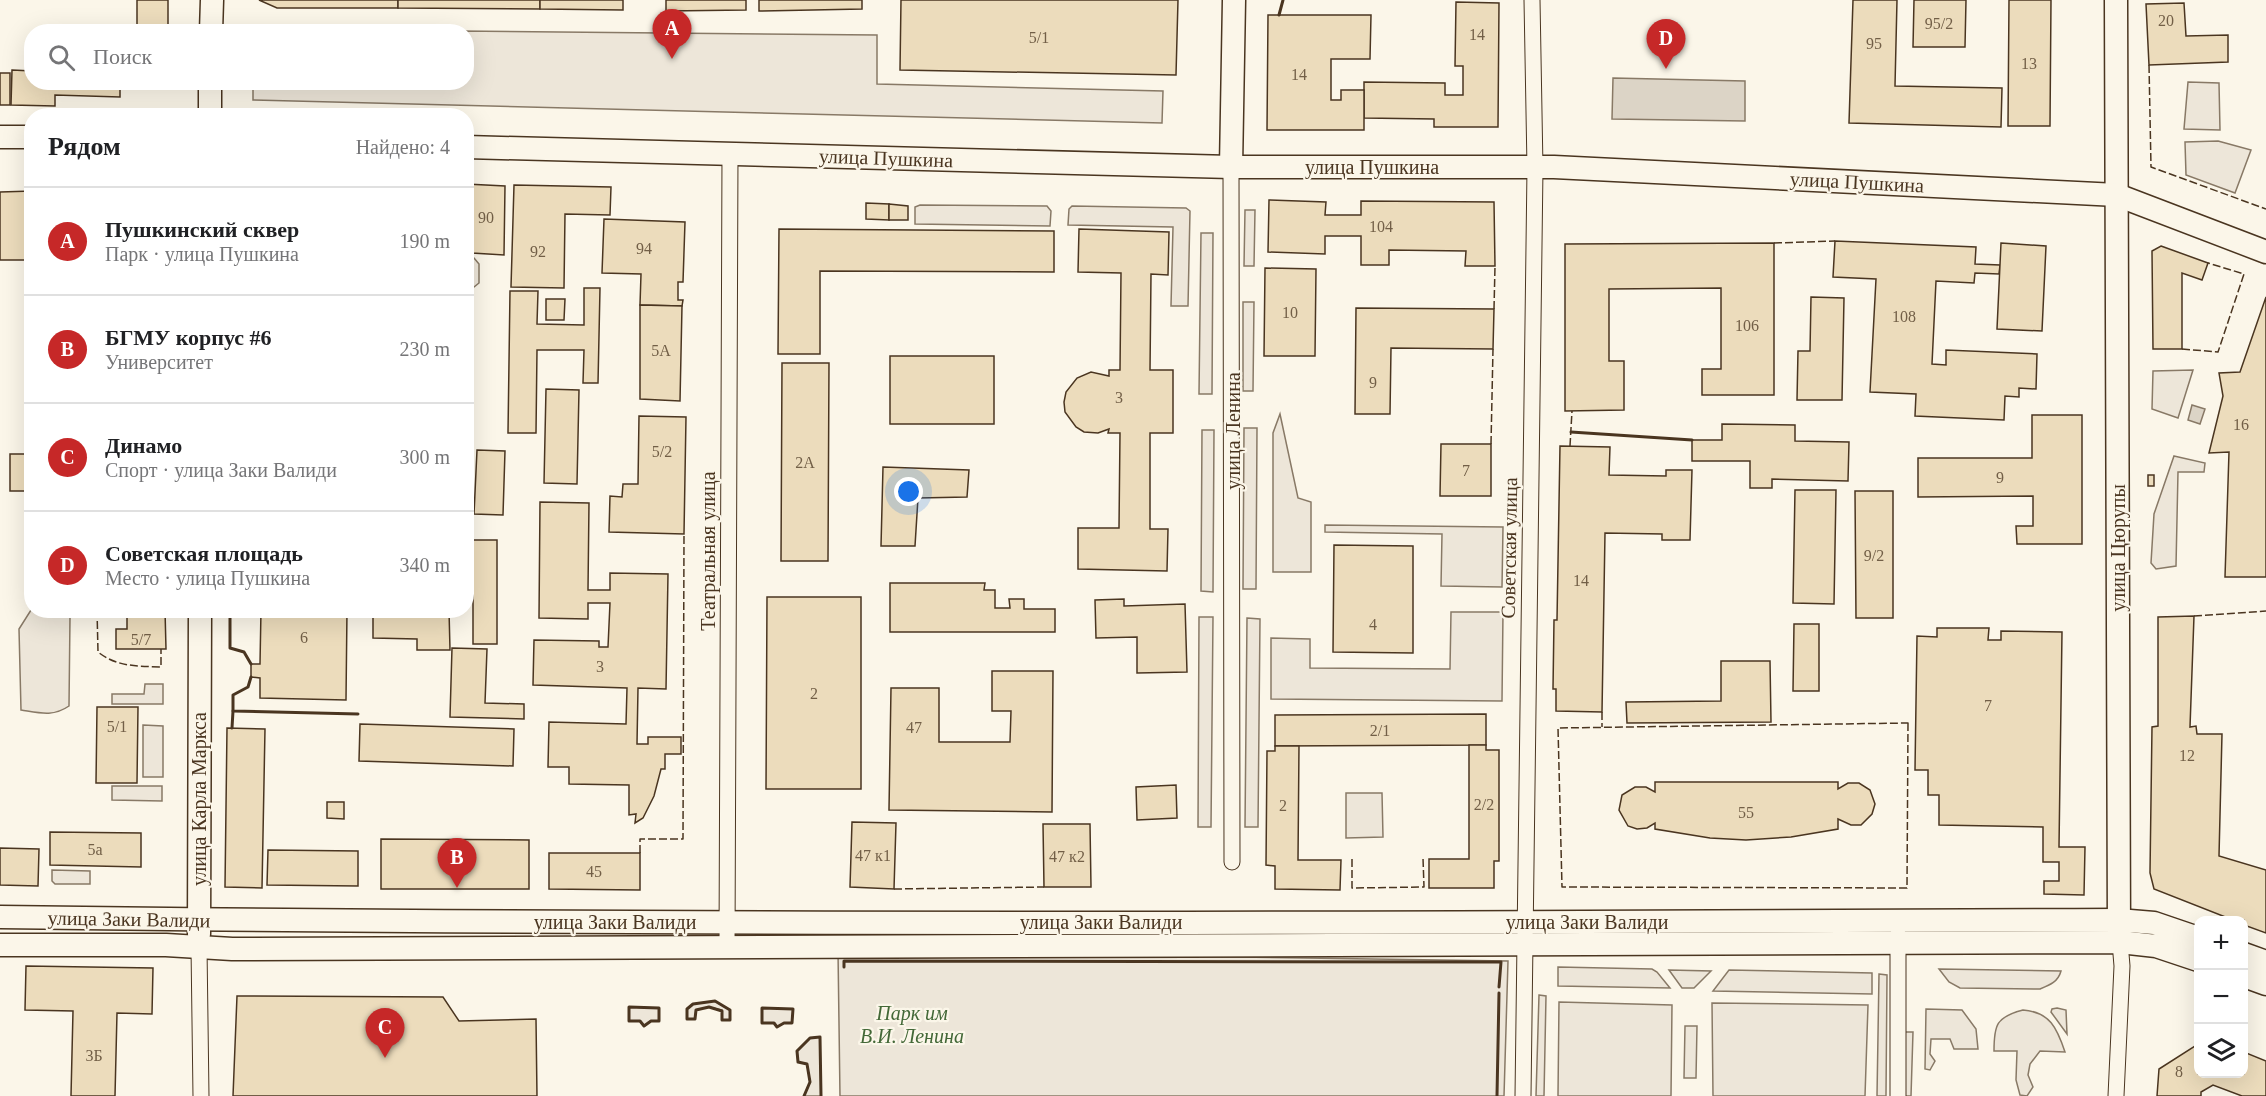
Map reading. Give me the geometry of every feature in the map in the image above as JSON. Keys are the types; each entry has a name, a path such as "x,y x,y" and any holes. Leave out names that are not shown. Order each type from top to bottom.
{"main road":[{"path":"211,24 212,0"},
{"name":"улица Ленина","path":"1231,167 1234,0"},
{"name":"улица Цюрупы","path":"2116,0 2119,931"},
{"path":"210,90 210,108"},
{"path":"0,137 24,137"},
{"name":"улица Пушкина","path":"474,147 1231,167 1535,168 2117,195 2266,252"},
{"name":"улица Карла Маркса","path":"199,947 200,618"},
{"name":"улица Заки Валиди","path":"0,916 198,920 1525,922 1898,932 2119,931 2154,923 2194,937"},
{"name":"улица Заки Валиди","path":"2119,931 2194,958"},
{"name":"улица Заки Валиди","path":"0,945 199,947 1524,946 1898,932"},
{"path":"2248,955 2266,962"},
{"path":"2248,977 2266,984"}],"street":[{"name":"Советская улица","path":"1522,1096 1535,168 1532,0"},
{"name":"Театральная улица","path":"727,947 730,154"},
{"name":"улица Ленина","path":"1231,167 1232,862"},
{"name":"улица Цюрупы","path":"2116,1096 2122,966 2119,931"},
{"path":"1898,932 1898,1096"},
{"name":"улица Карла Маркса","path":"199,947 201,1096"}],"green space":[{"path":"474,31 877,35 877,84 1163,91 1162,123 253,100 253,90 474,90"},
{"path":"2188,82 2219,83 2220,130 2184,129"},
{"path":"2218,141 2251,150 2235,193 2186,175 2185,142"},
{"path":"920,205 1047,206 1051,211 1050,226 915,224 915,207"},
{"path":"1072,206 1186,208 1190,211 1188,306 1171,306 1173,227 1068,225 1069,209"},
{"path":"1245,210 1255,210 1254,266 1244,266"},
{"path":"1201,233 1213,233 1212,394 1199,394"},
{"path":"474,258 479,264 479,283 474,287"},
{"path":"1243,302 1254,302 1253,391 1243,391"},
{"path":"2193,370 2178,418 2152,409 2153,371"},
{"path":"1280,414 1298,498 1311,502 1311,572 1273,572 1273,433"},
{"path":"1244,428 1257,428 1256,589 1243,589"},
{"path":"1202,430 1214,430 1213,592 1201,591"},
{"path":"2174,456 2205,463 2204,472 2178,472 2176,566 2156,569 2151,563 2154,514"},
{"path":"1325,525 1503,527 1502,587 1441,586 1442,534 1325,532"},
{"path":"1451,612 1503,612 1502,701 1271,699 1271,638 1310,639 1310,668 1450,669"},
{"path":"1199,617 1213,617 1211,827 1198,827"},
{"path":"26,618 70,618 69,706 57,712 46,713 21,710 19,629"},
{"path":"1247,618 1260,619 1258,827 1245,827"},
{"path":"145,684 163,684 163,704 112,704 112,694 144,694"},
{"path":"143,725 163,726 163,777 143,777"},
{"path":"112,786 162,786 162,801 112,800"},
{"path":"1346,793 1382,793 1383,837 1346,838"},
{"path":"52,870 90,871 90,884 55,884 52,881"},
{"name":"Парк им В.И. Ленина","path":"838,951 1508,961 1504,1096 840,1096"},
{"path":"1558,967 1652,969 1670,988 1558,986"},
{"path":"1939,969 2061,971 2056,980 2040,989 1960,988 1949,982"},
{"path":"1669,970 1711,971 1694,988 1682,988"},
{"path":"1729,970 1872,973 1872,994 1713,991"},
{"path":"1879,974 1887,975 1886,1096 1877,1096"},
{"path":"1539,995 1546,996 1544,1096 1536,1096"},
{"path":"715,1001 730,1010 730,1020 722,1020 722,1010 709,1007 696,1010 695,1019 687,1019 687,1009 693,1004"},
{"path":"1559,1002 1672,1005 1671,1096 1558,1096"},
{"path":"1712,1003 1868,1005 1865,1096 1713,1096"},
{"path":"629,1007 659,1008 659,1021 651,1021 644,1026 640,1021 629,1021"},
{"path":"762,1008 793,1009 792,1023 784,1023 777,1027 774,1023 762,1023"},
{"path":"1926,1009 1962,1010 1976,1029 1978,1049 1954,1049 1950,1039 1931,1039 1930,1054 1935,1061 1930,1070 1925,1069"},
{"path":"2052,1009 2066,1010 2067,1034 2051,1012"},
{"path":"2023,1010 2040,1014 2051,1023 2065,1052 2040,1051 2030,1064 2028,1075 2033,1087 2027,1096 2020,1095 2016,1080 2017,1051 1994,1051 1998,1023 2007,1016"},
{"path":"1685,1026 1697,1026 1696,1078 1684,1078"},
{"path":"1904,1032 1913,1032 1911,1096 1902,1096"},
{"path":"820,1037 821,1096 804,1096 810,1082 807,1064 798,1062 797,1051 810,1038"}],"shaded area":[{"path":"1613,78 1745,81 1745,121 1612,119"},
{"path":"2192,405 2205,409 2200,424 2188,420"}],"building":[{"path":"137,0 168,0 168,24 137,24"},
{"path":"259,0 398,0 398,8 277,8"},
{"path":"398,0 540,0 540,9 398,8"},
{"path":"540,0 623,0 623,10 540,9"},
{"path":"666,0 746,0 746,10 666,11"},
{"path":"759,0 862,0 862,9 759,11"},
{"path":"901,0 1178,0 1176,75 900,70"},
{"path":"1853,0 1897,0 1895,86 2002,88 2001,127 1849,123"},
{"path":"1914,0 1966,0 1965,47 1913,47"},
{"path":"2009,0 2051,0 2050,126 2008,126"},
{"path":"1456,2 1499,3 1498,127 1434,127 1434,119 1364,118 1364,82 1445,83 1445,95 1463,95 1463,66 1455,66"},
{"path":"2184,3 2186,36 2228,35 2228,62 2149,65 2146,4"},
{"path":"1268,15 1371,15 1370,59 1331,59 1331,100 1341,100 1341,90 1364,90 1364,130 1267,130"},
{"path":"12,70 24,71 24,90 120,90 120,97 55,95 55,106 11,105"},
{"path":"0,73 10,73 10,105 0,105"},
{"path":"474,184 505,186 504,255 474,253"},
{"path":"514,185 611,187 610,215 565,214 564,288 511,287"},
{"path":"24,191 24,260 0,260 0,192"},
{"path":"1269,200 1326,202 1325,215 1361,215 1361,201 1494,202 1495,266 1465,266 1466,251 1389,250 1389,265 1361,265 1361,236 1325,236 1325,254 1268,252"},
{"path":"866,203 889,204 889,220 866,219"},
{"path":"889,204 908,206 908,220 889,220"},
{"path":"604,219 685,222 683,282 678,282 678,300 683,300 682,306 640,305 641,274 602,273"},
{"path":"779,229 1054,231 1054,272 820,271 820,354 778,354"},
{"path":"1079,229 1169,232 1168,275 1151,274 1150,370 1173,370 1173,433 1150,433 1150,529 1168,529 1167,571 1078,569 1078,528 1119,528 1120,433 1108,433 1109,429 1098,433 1084,432 1076,427 1065,412 1064,402 1066,392 1077,378 1091,372 1109,376 1109,370 1120,370 1121,273 1078,272"},
{"path":"1835,241 1976,247 1975,264 2000,265 1999,274 1975,273 1974,283 1936,281 1932,364 1946,365 1946,350 2037,354 2036,389 2019,388 2019,397 2005,396 2004,420 1915,416 1916,394 1870,392 1876,279 1833,277"},
{"path":"1774,243 1774,395 1702,395 1702,369 1721,369 1721,288 1609,289 1609,361 1624,361 1624,410 1565,411 1565,244"},
{"path":"2001,243 2046,246 2042,331 1997,329"},
{"path":"2161,246 2208,263 2202,280 2182,273 2182,349 2153,349 2152,251"},
{"path":"1265,268 1316,269 1315,356 1264,356"},
{"path":"584,288 600,288 598,383 583,383 584,350 537,350 536,433 508,433 510,291 538,291 537,324 584,325"},
{"path":"1811,297 1844,298 1842,400 1797,400 1798,351 1810,351"},
{"path":"2266,297 2266,577 2225,577 2229,452 2209,453 2223,396 2219,373 2240,372"},
{"path":"546,299 565,299 564,320 546,320"},
{"path":"640,305 682,306 680,401 640,399"},
{"path":"1356,308 1494,309 1493,349 1391,348 1390,414 1355,414"},
{"path":"890,356 994,356 994,424 890,424"},
{"path":"782,363 829,363 828,561 781,561"},
{"path":"546,389 579,390 577,484 544,483"},
{"path":"2032,415 2082,415 2082,544 2017,544 2016,526 2033,526 2033,496 1918,497 1918,458 2032,458"},
{"path":"639,416 686,417 684,534 609,532 610,496 622,497 623,484 638,484"},
{"path":"1722,424 1795,425 1795,441 1849,442 1848,481 1772,479 1772,488 1750,488 1750,461 1692,461 1692,440 1722,440"},
{"path":"1441,444 1491,444 1491,496 1440,496"},
{"path":"1560,446 1610,447 1609,475 1666,476 1666,470 1692,470 1690,540 1662,540 1662,534 1605,533 1602,712 1556,711 1556,689 1553,689 1554,620 1557,620"},
{"path":"477,450 505,451 503,515 474,514"},
{"path":"10,454 24,454 24,491 10,491"},
{"path":"883,467 969,470 967,497 918,498 915,546 881,546"},
{"path":"2148,475 2154,475 2154,486 2148,486"},
{"path":"1795,490 1836,490 1834,604 1793,603"},
{"path":"1855,491 1893,491 1893,618 1856,618"},
{"path":"540,502 589,503 588,590 610,590 610,573 668,574 666,689 638,688 637,744 648,744 648,737 681,737 681,754 665,754 665,769 661,769 654,796 643,818 635,823 636,814 629,815 629,785 569,784 569,767 548,767 549,722 626,724 627,688 533,685 534,640 599,641 599,647 608,647 610,603 588,603 588,619 539,618"},
{"path":"474,540 497,540 497,644 473,644"},
{"path":"1334,545 1413,546 1413,653 1333,652"},
{"path":"890,583 985,583 984,590 995,590 995,608 1010,608 1009,599 1024,599 1024,609 1055,609 1055,632 890,632"},
{"path":"767,597 861,597 861,789 766,789"},
{"path":"1124,599 1124,606 1185,604 1187,672 1137,673 1137,637 1096,638 1095,600"},
{"path":"2194,616 2190,727 2196,726 2197,734 2222,734 2219,856 2266,870 2266,933 2248,926 2248,916 2223,916 2154,889 2150,873 2152,727 2158,726 2158,617"},
{"path":"127,618 165,618 166,649 116,649 116,629 127,629"},
{"path":"261,618 347,618 346,700 260,698 260,678 251,677 251,664 260,664"},
{"path":"373,618 449,618 450,650 417,650 417,639 373,638"},
{"path":"1794,624 1819,624 1819,691 1793,691"},
{"path":"1937,628 1989,628 1988,640 2001,640 2001,631 2062,632 2059,847 2085,847 2084,895 2044,894 2044,881 2059,881 2059,862 2043,862 2043,827 1939,825 1939,795 1928,795 1928,770 1915,770 1917,636 1937,637"},
{"path":"452,648 487,649 485,703 524,704 524,719 450,717"},
{"path":"1721,661 1770,661 1771,722 1627,723 1626,702 1721,701"},
{"path":"992,671 1053,671 1052,812 889,810 891,688 939,688 939,742 1010,742 1011,711 992,711"},
{"path":"97,707 138,707 137,783 96,783"},
{"path":"1486,714 1486,745 1275,746 1275,715"},
{"path":"360,724 514,729 513,766 359,761"},
{"path":"227,728 265,729 262,888 225,887"},
{"path":"1469,745 1486,745 1486,750 1499,750 1499,861 1494,861 1494,888 1429,888 1429,859 1469,859"},
{"path":"1275,746 1299,746 1298,860 1341,860 1340,890 1275,889 1275,866 1266,865 1267,751 1275,751"},
{"path":"1655,782 1838,782 1838,789 1848,783 1859,783 1870,790 1875,804 1872,814 1861,825 1851,825 1838,819 1838,829 1791,837 1746,840 1710,838 1655,829 1655,823 1647,828 1637,829 1628,826 1619,810 1622,795 1635,787 1646,787 1655,792"},
{"path":"1176,785 1177,818 1137,820 1136,787"},
{"path":"327,802 344,802 344,819 327,818"},
{"path":"852,822 896,823 894,889 850,887"},
{"path":"1043,824 1090,824 1091,887 1044,887"},
{"path":"50,832 141,833 141,867 50,865"},
{"path":"381,839 529,840 529,889 381,889"},
{"path":"0,848 39,849 38,886 0,885"},
{"path":"268,850 358,851 358,886 267,885"},
{"path":"549,853 640,853 640,890 549,889"},
{"path":"26,966 153,968 152,1014 117,1013 115,1096 71,1096 73,1011 25,1010"},
{"path":"237,996 443,997 459,1021 536,1019 537,1096 233,1096"},
{"path":"2194,1047 2194,1078 2248,1078 2248,1054 2266,1061 2266,1096 2242,1096 2213,1085 2201,1092 2201,1096 2157,1096 2159,1069"}],"fence":[{"path":"2149,65 2151,167 2266,209"},
{"path":"1774,243 1835,241"},
{"path":"2182,349 2218,352 2244,274 2208,263"},
{"path":"1494,309 1495,266"},
{"path":"1491,444 1493,349"},
{"path":"1570,446 1572,411"},
{"path":"640,853 640,839 683,839 684,534"},
{"path":"2194,616 2266,611"},
{"path":"97,618 98,652 112,661 128,665 161,667 161,649"},
{"path":"1602,712 1602,727"},
{"path":"1908,723 1907,888 1562,887 1558,728 1908,723"},
{"path":"1352,859 1352,888 1424,887 1423,858"},
{"path":"894,889 1044,887"}],"wall":[{"path":"1279,15 1283,0"},
{"path":"1571,432 1692,440"},
{"path":"230,618 230,648 244,652 251,664"},
{"path":"251,677 248,687 233,695 233,711 358,714"},
{"path":"232,728 233,711"},
{"path":"844,967 844,961 1501,962 1499,987"},
{"path":"1497,1096 1499,993"},
{"path":"715,1001 730,1010 730,1020 722,1020 722,1011 709,1007 696,1010 695,1019 687,1019 687,1009 693,1004 715,1001"},
{"path":"629,1007 659,1008 659,1021 651,1021 644,1026 640,1021 629,1021 629,1007"},
{"path":"762,1008 793,1009 792,1023 784,1023 777,1027 774,1023 762,1023 762,1008"},
{"path":"804,1096 810,1082 807,1064 798,1062 797,1051 810,1038 820,1037 821,1096"}],"place":[{"name":"Пушкинский сквер","path":"672,59"},
{"name":"Советская площадь","path":"1666,69"},
{"name":"БГМУ корпус #6","path":"457,888"},
{"name":"Динамо","path":"385,1058"}]}
